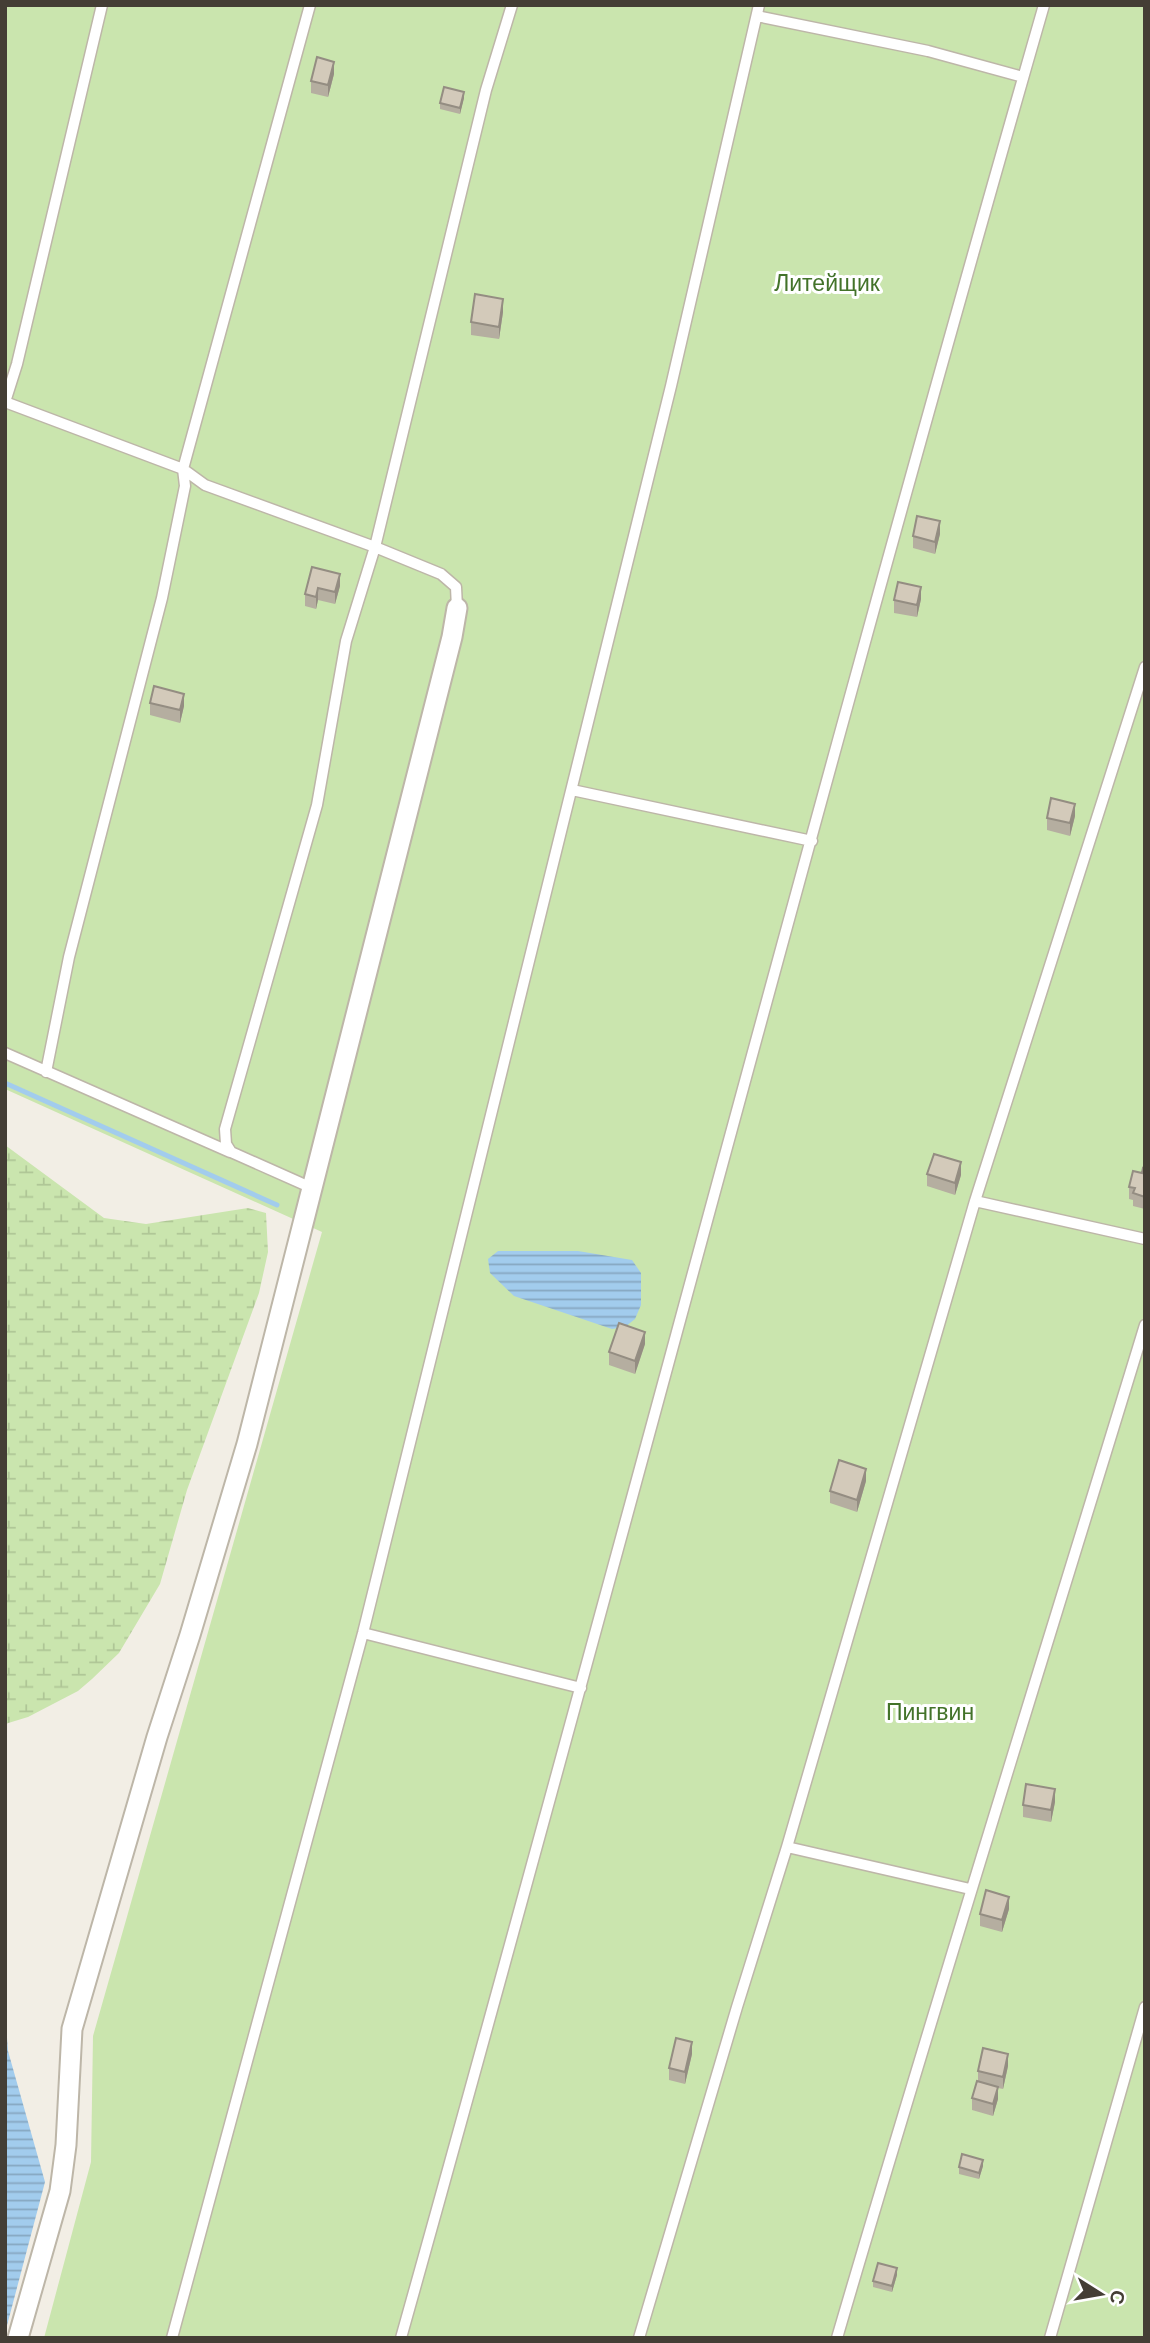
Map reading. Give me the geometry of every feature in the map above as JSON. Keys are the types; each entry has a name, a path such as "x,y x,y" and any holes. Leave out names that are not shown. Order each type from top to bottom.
{"street":[{"path":"18,2338 60,2191 66,2145 72,2029 157,1737 247,1444 452,637 457,608"}],"lane":[{"path":"102,5 17,364 5,402 183,469 205,485 441,574 456,587 457,608"},
{"path":"46,1072 68,957 162,598 185,486 183,469 191,448 310,5"},
{"path":"231,1153 226,1144 225,1129 317,805 346,641 375,547 486,90 512,5"},
{"path":"401,2338 1044,5"},
{"path":"172,2338 363,1633 671,386 758,11 928,51 1023,77"},
{"path":"639,2338 787,1847 975,1201 1145,667"},
{"path":"572,790 812,841"},
{"path":"5,1054 312,1188"},
{"path":"975,1201 1145,1239"},
{"path":"837,2338 970,1889 1025,1719 1145,1325"},
{"path":"363,1633 581,1688"},
{"path":"787,1847 970,1889"},
{"path":"1050,2338 1145,2007"}],"green space":[{"path":"5,5 1145,5 1145,2338 44,2338 91,2162 93,2036 322,1232 5,1089"},
{"path":"5,1145 104,1218 146,1224 248,1208 266,1213 268,1252 259,1293 187,1490 160,1584 119,1653 92,1679 78,1691 28,1717 5,1724"}],"water":[{"path":"498,1251 578,1251 632,1260 641,1273 641,1305 635,1319 625,1327 612,1329 514,1296 490,1273 488,1259"},
{"path":"5,2011 8,2051 45,2182 5,2333"}],"building":[{"path":"317,57 334,62 328,85 311,81"},
{"path":"444,87 464,92 460,108 440,103"},
{"path":"475,294 503,299 499,327 471,322"},
{"path":"917,516 940,521 935,542 913,536"},
{"path":"312,567 340,574 335,592 318,588 316,597 305,594"},
{"path":"898,582 921,587 917,605 894,600"},
{"path":"154,686 184,694 180,710 150,703"},
{"path":"1051,798 1075,804 1070,823 1047,818"},
{"path":"934,1154 961,1162 955,1183 927,1174"},
{"path":"1143,1168 1145,1197 1133,1193 1135,1188 1129,1187 1133,1171 1142,1173"},
{"path":"619,1323 645,1332 635,1361 609,1352"},
{"path":"839,1460 866,1469 857,1500 830,1491"},
{"path":"1026,1784 1055,1789 1051,1810 1023,1805"},
{"path":"986,1890 1009,1897 1002,1920 980,1914"},
{"path":"676,2038 692,2042 685,2072 669,2068"},
{"path":"983,2048 1008,2054 1003,2077 978,2071"},
{"path":"977,2081 998,2087 993,2104 972,2098"},
{"path":"962,2154 983,2160 979,2173 959,2167"},
{"path":"878,2263 897,2268 892,2286 873,2281"}],"waterway":[{"path":"5,1083 277,1205"}],"park label":[{"name":"Литейщик","path":"827,283"},
{"name":"Пингвин","path":"930,1712"}]}
